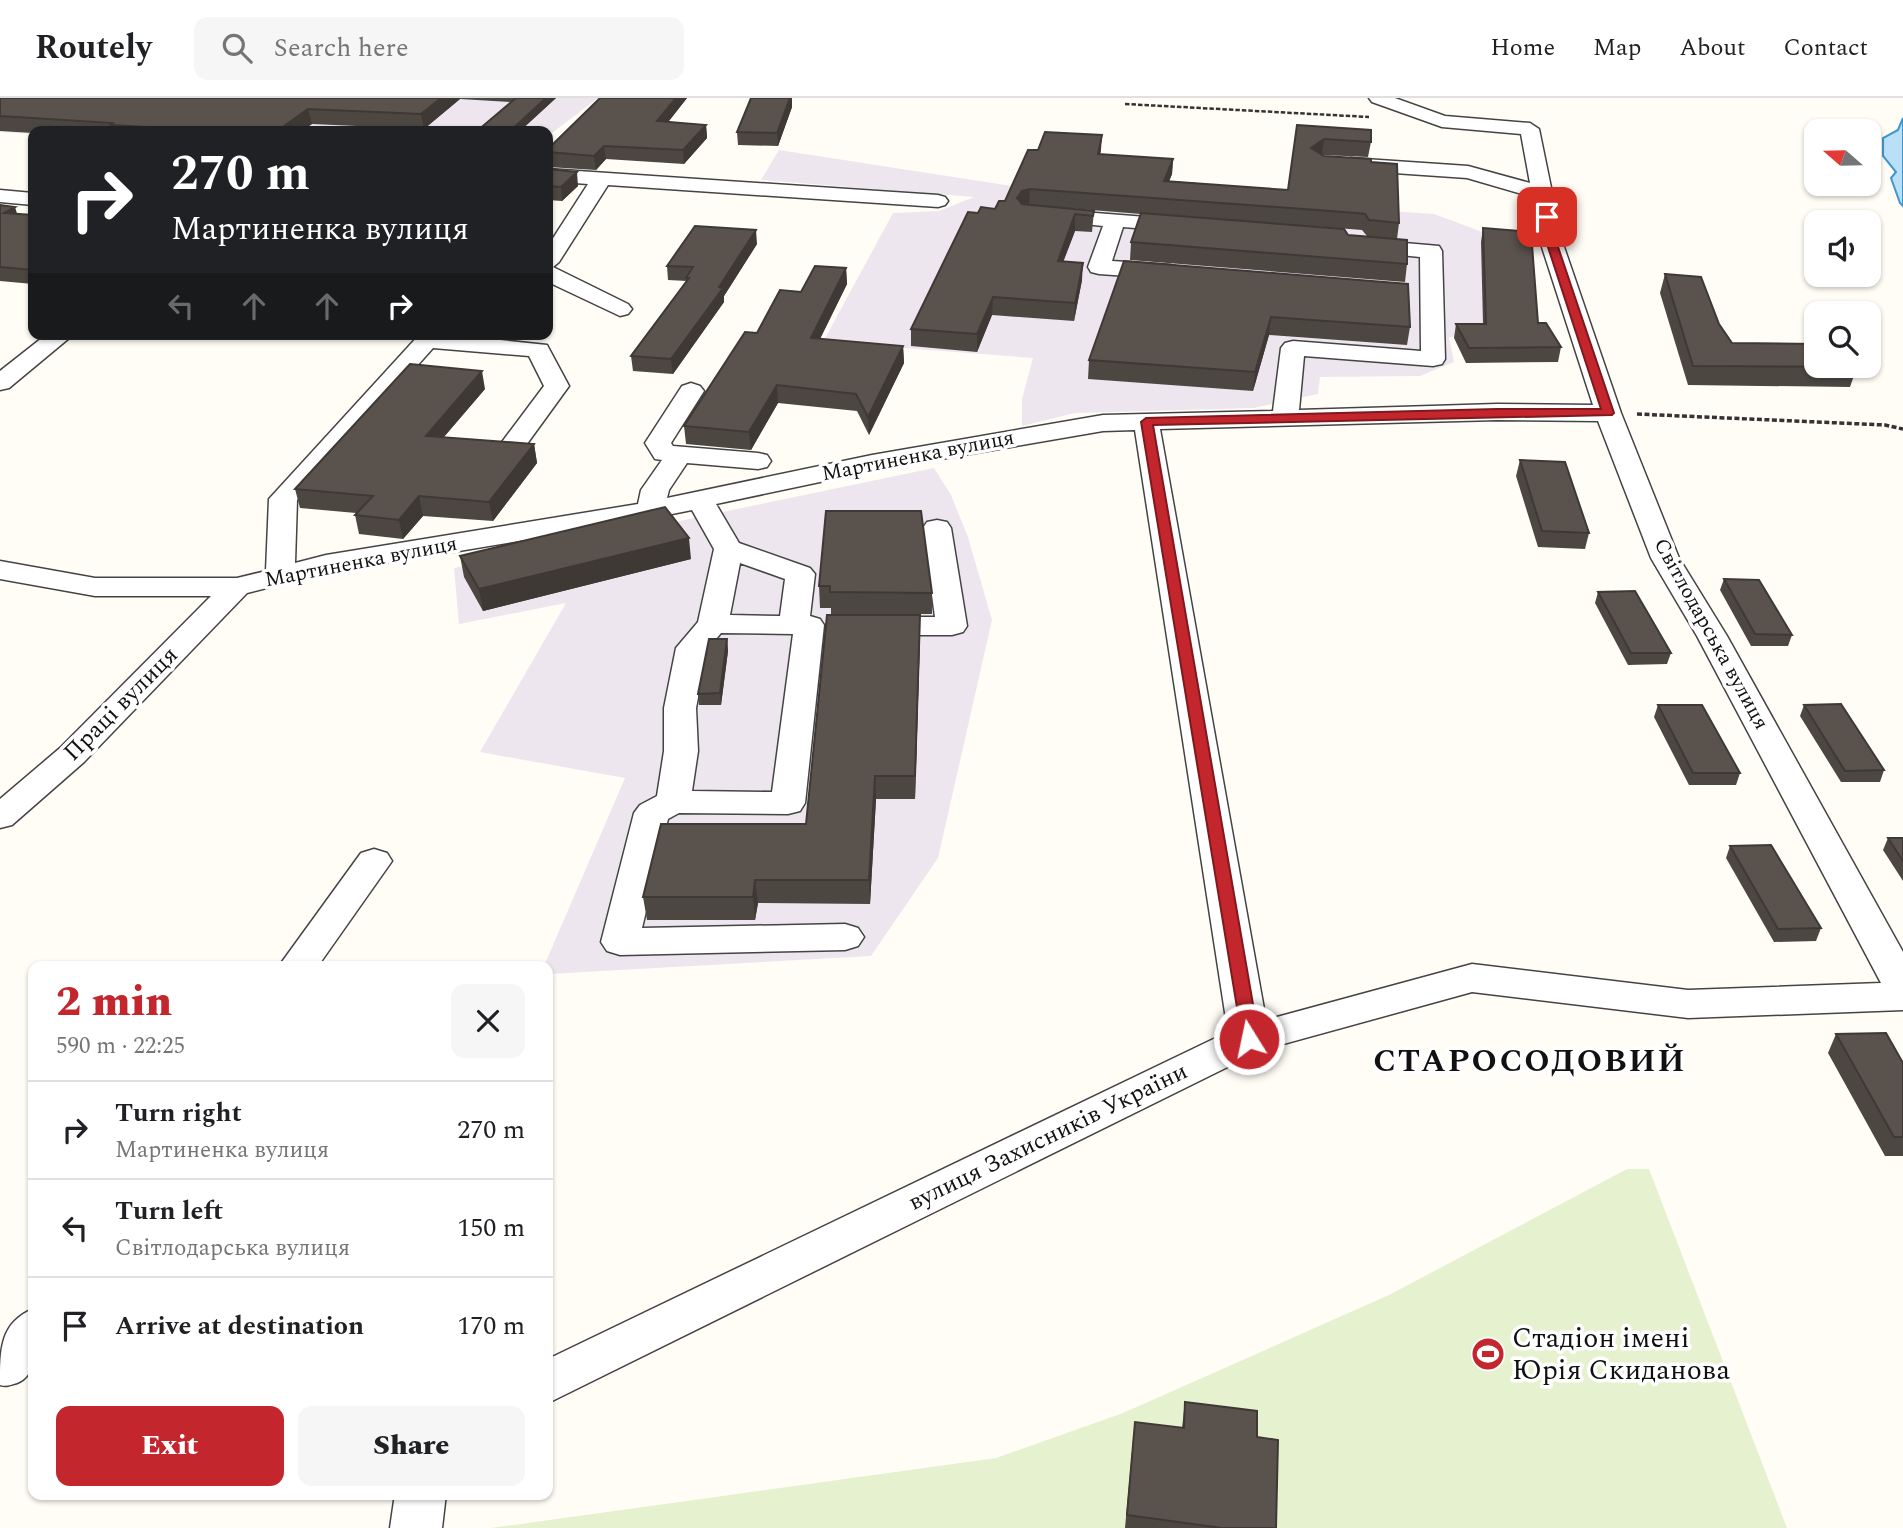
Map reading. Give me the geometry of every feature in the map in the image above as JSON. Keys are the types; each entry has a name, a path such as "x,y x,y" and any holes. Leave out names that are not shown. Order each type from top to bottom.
{"street":[{"name":"Світлодарська вулиця","path":"1375,107 1442,121 1530,129 1551,241 1608,413 1665,558 1712,636 1903,987"},
{"path":"1336,164 1468,172 1542,193"},
{"path":"553,175 938,201"},
{"path":"553,254 601,178"},
{"path":"0,196 28,199"},
{"path":"1029,214 1208,228"},
{"path":"1115,221 1099,267 1186,273"},
{"path":"1285,418 1293,348 1433,359 1431,251 1353,245 1354,238 1341,237"},
{"path":"553,276 620,309"},
{"path":"1405,292 1432,293"},
{"path":"0,383 54,340"},
{"path":"280,576 283,499 427,340 538,350 557,386 515,442"},
{"path":"691,391 658,443 664,453 758,461"},
{"name":"Мартиненка вулиця","path":"0,570 96,587 237,587 326,564 650,510 872,463 1089,425 1497,412 1608,413"},
{"path":"1146,422 1249,1039"},
{"path":"650,510 655,490 680,454"},
{"path":"673,802 681,751 680,708 692,648 713,624 727,549 700,500"},
{"path":"713,624 952,626 937,528"},
{"path":"727,549 800,574 821,625 789,803 673,802 652,813 620,942 845,937"},
{"name":"Праці вулиця","path":"0,817 72,755 237,587"},
{"path":"302,961 374,861"},
{"name":"вулиця Захисників України","path":"553,1380 1249,1039 1472,978 1688,1004 1903,996"},
{"path":"13,1368 28,1339"},
{"path":"416,1528 421,1500"}],"path":[{"path":"1125,104 1375,107"},
{"path":"1608,413 1885,425 1903,429"}],"shaded area":[{"path":"0,98 598,98 553,132 553,126 28,126 28,134 0,132"},
{"path":"779,150 1012,186 1434,214 1496,237 1538,336 1449,337 1454,362 1420,376 1320,377 1318,394 1254,408 1075,413 1022,426 1022,399 1033,358 823,342 893,213 939,211 974,197 761,180"},
{"path":"934,468 951,495 968,537 992,620 938,858 871,956 553,974 553,961 546,961 625,778 480,752 566,603 459,624 454,568"}],"green space":[{"name":"Стадiон імені Юрія Скиданова","path":"1627,1169 1649,1169 1787,1528 491,1528 996,1458 1123,1413 1389,1295"}],"water":[{"path":"1903,118 1903,206 1891,178 1896,172 1883,156 1883,138 1898,130"}],"building":[{"path":"0,98 441,98 421,114 308,109 284,126 128,126 0,116"},
{"path":"516,98 546,98 515,126 483,126"},
{"path":"600,98 676,98 657,121 706,125 683,150 604,146 594,156 553,152 553,144"},
{"path":"751,98 790,98 777,133 737,132"},
{"path":"1297,125 1371,130 1371,142 1324,139 1311,148 1324,156 1371,159 1371,162 1397,164 1399,223 1369,220 1365,214 1357,213 1030,189 1022,191 1017,198 1022,204 1094,211 1093,216 1075,214 1058,261 1083,263 1075,303 993,297 977,334 911,329 968,212 978,213 981,207 995,209 999,201 1005,201 1028,150 1038,150 1045,132 1102,135 1098,154 1173,159 1164,181 1288,190"},
{"path":"553,170 577,172 561,187 553,186"},
{"path":"0,205 15,207 4,213 28,215 28,270 0,267"},
{"path":"1141,213 1344,229 1348,235 1407,240 1407,264 1131,242"},
{"path":"695,226 756,230 719,287 723,288 671,359 631,356 689,278 686,278 693,267 667,266"},
{"path":"1483,228 1531,232 1538,323 1546,323 1561,347 1469,348 1456,324 1486,324"},
{"path":"1124,261 1408,284 1410,327 1271,317 1255,372 1089,360"},
{"path":"815,266 846,268 811,338 903,346 868,417 856,394 777,385 749,432 684,426 745,332 757,333 780,290 801,292"},
{"path":"1665,274 1701,277 1719,324 1732,343 1804,344 1804,367 1693,366"},
{"path":"410,364 482,371 426,436 534,444 489,502 419,496 399,520 355,515 373,496 295,489"},
{"path":"1520,460 1565,462 1589,533 1542,531"},
{"path":"665,507 689,538 479,589 460,556"},
{"path":"826,511 921,511 932,593 830,592 830,586 819,586"},
{"path":"1724,579 1759,580 1792,635 1755,634"},
{"path":"1635,591 1671,653 1631,653 1598,592"},
{"path":"827,615 920,615 915,776 875,776 869,880 755,880 753,897 643,897 661,824 806,824"},
{"path":"709,639 727,639 720,693 698,694"},
{"path":"1841,704 1884,770 1845,771 1804,705"},
{"path":"1658,705 1702,705 1740,773 1693,773"},
{"path":"1888,838 1903,838 1903,861"},
{"path":"1771,845 1821,928 1778,929 1730,846"},
{"path":"1886,1033 1903,1063 1903,1137 1894,1137 1836,1034"},
{"path":"1185,1402 1257,1411 1257,1437 1278,1440 1276,1528 1222,1528 1127,1515 1135,1422 1184,1428"}],"place":[{"name":"Стадiон імені Юрія Скиданова","path":"1488,1354"}],"district":[{"name":"СТАРОСОДОВИЙ","path":"1530,1061"}],"route":[{"path":"1249,1039 1146,422 1497,412 1608,413 1551,241 1547,217"}]}
